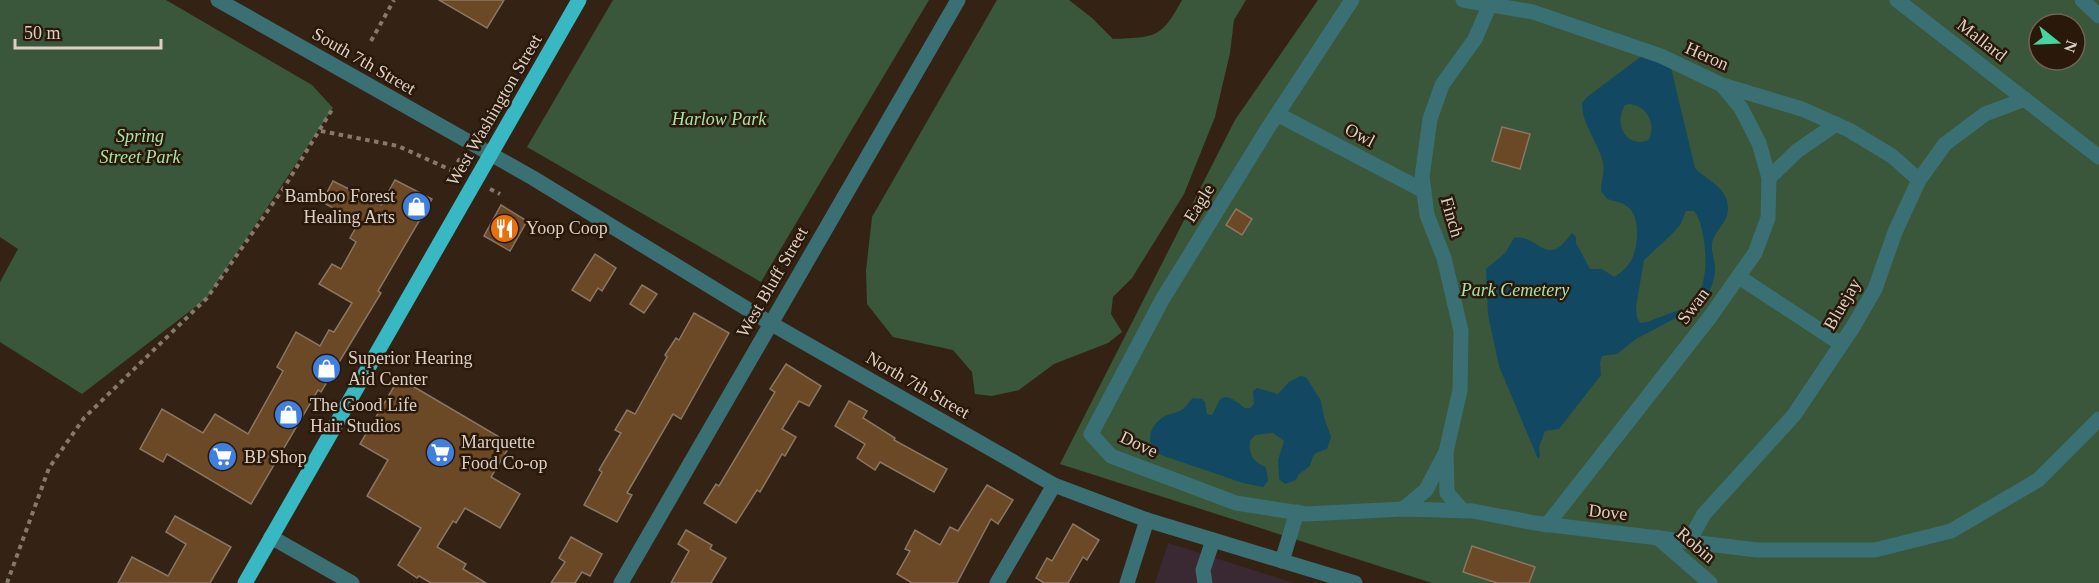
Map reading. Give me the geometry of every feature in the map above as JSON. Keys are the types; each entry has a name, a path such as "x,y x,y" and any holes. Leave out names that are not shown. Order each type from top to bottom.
{"main road":[{"name":"West Washington Street","path":"244,583 579,0"}],"street":[{"name":"South 7th Street","path":"218,0 491,155"},
{"name":"West Bluff Street","path":"621,583 958,0"},
{"name":"Eagle","path":"1091,434 1162,300 1277,114 1352,0"},
{"name":"Heron","path":"1463,0 1533,12 1589,30 1661,56 1722,85 1802,109 1836,124 1892,156 1919,180"},
{"name":"Mallard","path":"1897,0 2099,156"},
{"path":"2082,0 2099,16"},
{"name":"Finch","path":"1463,511 1447,493 1446,452 1460,390 1461,331 1444,258 1427,215 1422,177 1430,118 1442,85 1475,39 1490,4"},
{"name":"Swan","path":"1547,525 1710,317 1755,253 1768,218 1768,178 1759,143 1741,108 1722,85"},
{"name":"Bluejay","path":"1689,541 1704,514 1794,415 1841,344 1875,289 1895,232 1919,180 1945,144 1985,114 2025,99"},
{"name":"Owl","path":"1277,114 1424,191"},
{"path":"1768,178 1797,151 1836,124"},
{"name":"North 7th Street","path":"491,155 770,323 1054,485 1147,520 1355,583"},
{"path":"1739,277 1841,344"},
{"name":"Dove","path":"1091,434 1111,456 1236,503 1306,514 1403,509 1463,511 1547,525 1757,550 1875,550 1951,531 2038,480 2099,419"},
{"name":"Finch","path":"1403,509 1426,490 1446,452"},
{"path":"997,583 1054,485"},
{"path":"1282,561 1297,512"},
{"path":"1127,583 1147,520"},
{"path":"271,537 352,583"},
{"name":"Robin","path":"1657,537 1710,583"},
{"path":"1205,583 1203,570 1213,540"}],"path":[{"path":"371,41 394,0"},
{"path":"7,583 49,468 84,418 207,298 285,186 321,131 333,108"},
{"path":"321,131 358,136 399,146 453,170"}],"shaded area":[{"path":"1168,543 1294,583 1155,583"}],"green space":[{"name":"Spring Street Park","path":"0,0 166,0 312,85 333,108 207,298 82,394 0,342 0,282 18,249 0,237"},
{"name":"Harlow Park","path":"613,0 929,0 761,282 527,147"},
{"path":"997,0 1069,0 1113,39 1139,38 1155,33 1168,22 1182,0 1246,0 1234,20 1230,53 1215,117 1184,194 1132,278 1113,297 1111,314 1122,332 1108,343 1054,364 1019,390 992,396 975,394 972,372 953,350 893,337 867,304 866,271 872,217"},
{"name":"Park Cemetery","path":"1318,0 2099,0 2099,583 1432,583 1060,464 1235,120"}],"water":[{"path":"1647,55 1671,68 1695,168 1718,186 1725,195 1727,215 1712,244 1714,278 1705,298 1698,305 1694,304 1703,280 1705,252 1703,233 1697,216 1694,211 1686,211 1680,225 1644,260 1636,307 1640,323 1679,310 1683,311 1683,314 1636,339 1617,354 1602,356 1601,375 1559,429 1545,431 1539,447 1538,459 1499,366 1488,315 1486,269 1505,253 1514,238 1528,239 1543,248 1553,250 1561,246 1572,233 1590,269 1602,269 1614,277 1629,263 1637,241 1635,219 1627,206 1607,199 1601,191 1603,162 1587,126 1582,103 1639,58","holes":["1625,105 1636,105 1646,112 1651,122 1649,140 1634,141 1628,138 1621,127 1620,120"]},
{"path":"1300,376 1306,377 1321,401 1331,437 1327,449 1313,456 1310,466 1299,474 1296,480 1285,484 1279,479 1278,460 1284,441 1273,433 1255,435 1250,441 1253,457 1266,467 1268,481 1263,487 1243,483 1161,455 1152,446 1150,435 1155,424 1165,416 1183,409 1193,398 1202,399 1205,402 1207,414 1212,415 1219,401 1225,397 1245,408 1250,408 1254,404 1253,391 1257,388 1278,394 1289,382"}],"building":[{"path":"439,0 504,0 487,28"},
{"path":"1502,127 1530,134 1520,169 1492,161"},
{"path":"395,180 432,199 378,291 381,293 321,392 318,390 251,504 167,454 163,462 140,449 162,409 203,433 215,414 248,434 283,371 277,367 296,332 320,346 329,330 334,332 352,303 319,284 332,264 341,269 356,242 350,238 359,222 322,202 333,181 381,205"},
{"name":"Yoop Coop","path":"501,205 527,221 510,251 484,236"},
{"path":"1236,209 1252,219 1242,235 1226,225"},
{"path":"595,254 616,268 602,291 598,288 590,301 572,290"},
{"path":"642,285 657,294 644,313 630,304"},
{"path":"694,313 729,333 681,419 673,414 627,493 632,495 617,522 584,505 602,472 599,470 621,433 615,430 627,410 635,414 667,357 665,355 676,338 679,340"},
{"path":"786,364 821,386 809,406 799,401 782,429 796,437 785,456 782,454 760,492 757,490 736,523 704,503 716,484 719,486 775,392 770,389"},
{"name":"Marquette Food Co-op","path":"399,378 511,444 491,477 520,494 500,528 465,508 456,523 453,521 437,547 466,564 463,569 486,583 431,583 419,576 417,578 398,565 421,528 367,496 388,460 360,444"},
{"path":"849,401 867,411 863,418 895,438 894,440 947,469 934,492 880,462 875,470 857,458 865,444 835,426"},
{"path":"987,485 1013,500 998,524 991,519 957,583 912,583 897,574 910,551 905,549 915,530 940,545 950,527 958,531"},
{"path":"175,516 231,547 210,583 118,583 132,557 168,576 186,544 166,532"},
{"path":"1073,524 1099,540 1087,560 1083,557 1068,583 1044,583 1036,578 1047,558 1052,561"},
{"path":"686,530 712,545 710,549 726,558 711,583 671,583 689,551 678,544"},
{"path":"571,537 602,554 590,576 582,572 575,583 551,583 565,562 559,558"},
{"path":"1472,546 1535,567 1529,583 1497,583 1463,572"}],"place":[{"name":"Bamboo Forest Healing Arts","path":"416,206"},
{"name":"Yoop Coop","path":"505,228"},
{"name":"Superior Hearing Aid Center","path":"327,368"},
{"name":"The Good Life Hair Studios","path":"289,415"},
{"name":"Marquette Food Co-op","path":"440,452"},
{"name":"BP Shop","path":"223,457"}]}
